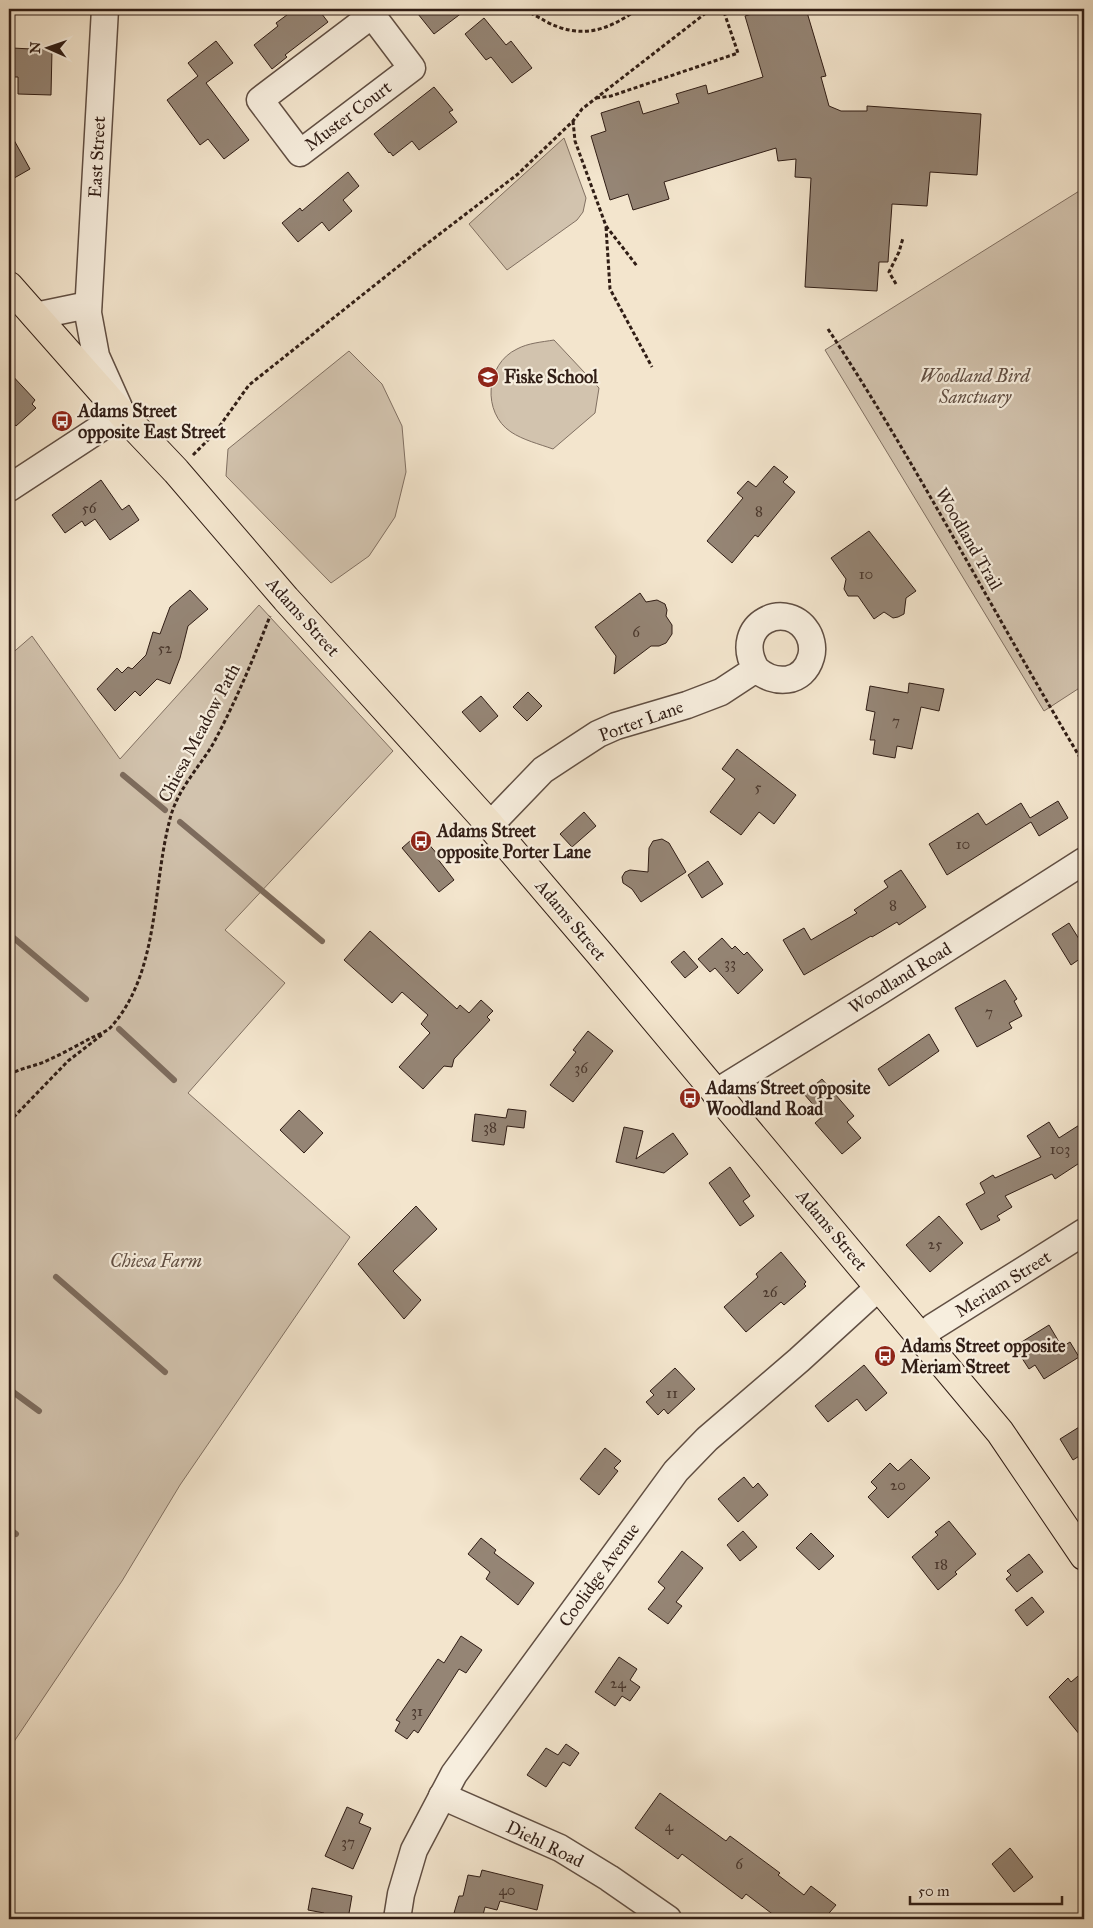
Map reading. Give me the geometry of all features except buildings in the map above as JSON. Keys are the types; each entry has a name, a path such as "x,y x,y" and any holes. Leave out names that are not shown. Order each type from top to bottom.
{"main road":[{"name":"Adams Street","path":"9,286 122,414 176,471 286,599 490,825 600,954 1000,1432 1084,1556"}],"street":[{"name":"East Street","path":"105,9 88,313 96,356 122,414"},
{"name":"Muster Court","path":"369,12 412,68 300,153 260,100 369,12"},
{"path":"35,316 88,305"},
{"path":"9,488 122,414"},
{"name":"Porter Lane","path":"490,825 543,770 598,734 616,726 687,705 721,692 756,669"},
{"name":"Woodland Road","path":"715,1093 880,992 1084,861"},
{"name":"Meriam Street","path":"922,1337 934,1327 1084,1232"},
{"name":"Coolidge Avenue","path":"397,1919 401,1894 414,1850 465,1757 676,1472 707,1439 799,1360 879,1287"},
{"name":"Diehl Road","path":"442,1796 560,1848 609,1878 668,1919"}],"path":[{"path":"526,9 550,23 569,31 590,32 619,22 638,9"},
{"path":"187,461 214,434 249,385 518,174 573,121 582,109 711,9"},
{"path":"596,98 611,96 738,53 722,9"},
{"path":"573,121 575,142 606,226 636,266"},
{"path":"606,226 610,289 652,367"},
{"path":"896,284 889,272 899,252 903,238"},
{"name":"Woodland Trail","path":"828,329 900,446 1039,690 1084,764"},
{"name":"Chiesa Meadow Path","path":"9,1122 68,1061 110,1029 126,1005 145,959 170,817 181,791 212,745 235,700 255,657 273,609 286,599"},
{"path":"9,1075 15,1071 43,1062 110,1029"}],"green space":[{"path":"564,138 586,198 583,212 577,220 507,270 469,224"},
{"name":"Woodland Bird Sanctuary","path":"1084,188 1084,685 1044,711 825,350"},
{"path":"554,340 599,388 595,413 553,449 531,442 511,432 502,424 495,413 491,389 493,377 498,366 506,356 526,345"},
{"path":"349,351 382,384 402,426 406,472 395,517 369,556 331,583 226,476 228,449"},
{"name":"Chiesa Farm","path":"259,605 393,751 225,930 285,983 188,1093 350,1237 180,1485 122,1581 9,1749 9,656 32,636 120,759"}],"waterway":[{"path":"123,775 165,810"},
{"path":"180,822 322,941"},
{"path":"9,934 86,999"},
{"path":"119,1029 174,1080"},
{"path":"56,1277 165,1372"},
{"path":"9,1389 39,1411"},
{"path":"9,1529 16,1534"}],"place":[{"name":"Fiske School","path":"488,377"},
{"name":"Adams Street opposite East Street","path":"62,421"},
{"name":"Adams Street opposite Porter Lane","path":"421,841"},
{"name":"Adams Street opposite Woodland Road","path":"690,1098"},
{"name":"Adams Street opposite Meriam Street","path":"885,1356"}]}
